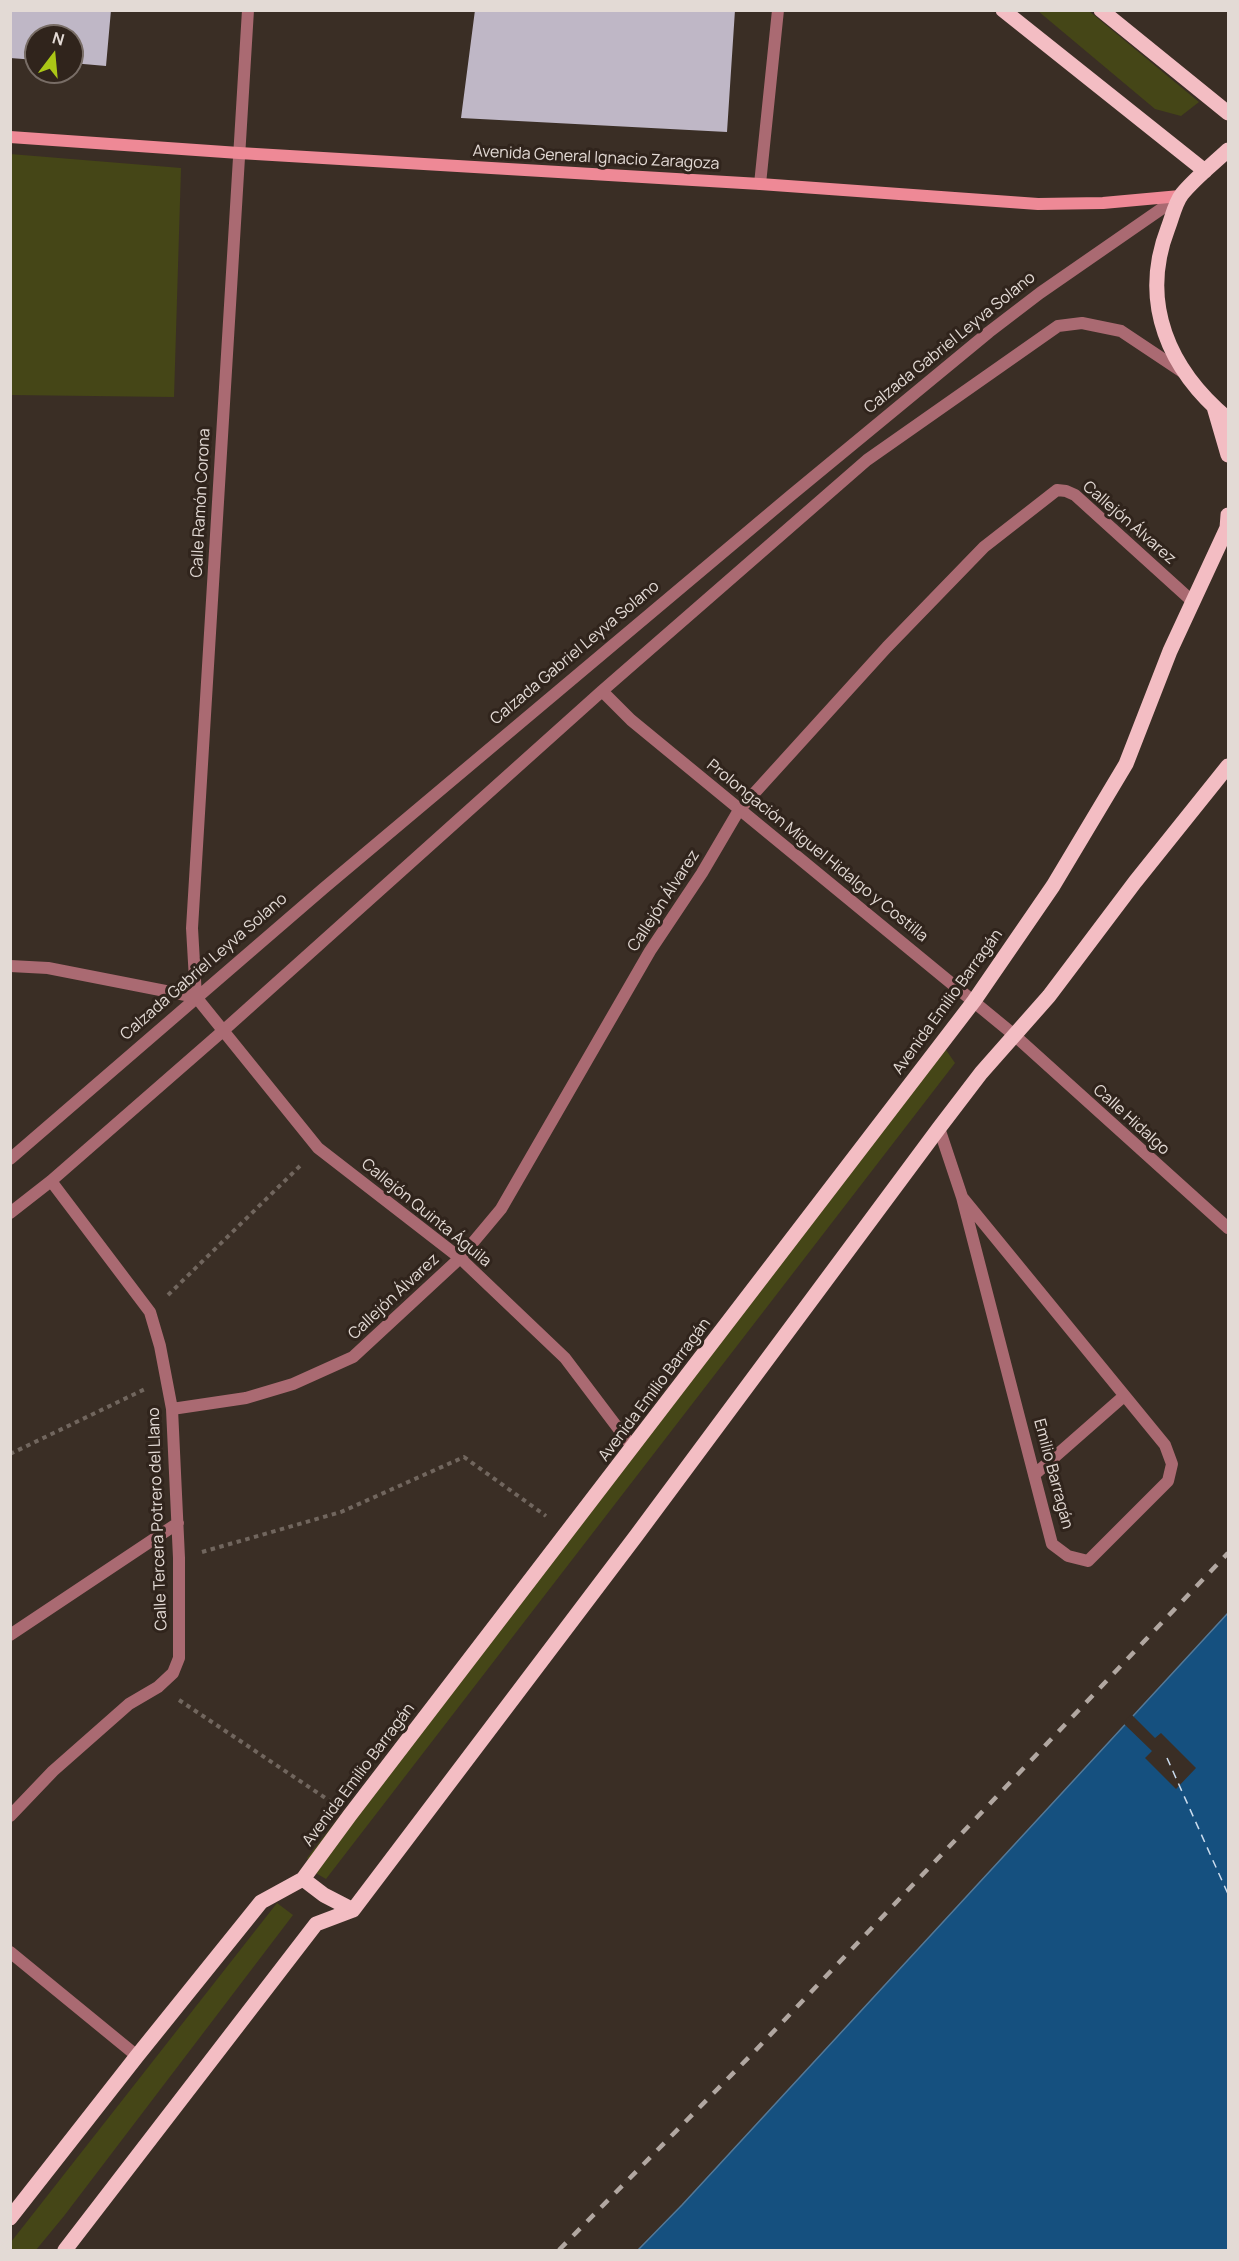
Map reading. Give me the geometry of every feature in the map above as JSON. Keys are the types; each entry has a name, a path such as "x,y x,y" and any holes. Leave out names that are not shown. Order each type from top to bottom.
{"main road":[{"path":"1003,10 1205,171"},
{"path":"1101,10 1228,113"},
{"name":"Calzada Gabriel Leyva Solano","path":"1214,407 1186,374 1162,329 1155,290 1162,244 1180,196 1228,150"},
{"path":"1214,407 1228,419"},
{"path":"1214,407 1228,455"},
{"name":"Avenida Emilio Barragán","path":"10,2218 261,1902 303,1880 350,1815 974,1001 1053,886 1126,764 1170,651 1227,528 1228,515"},
{"path":"65,2250 316,1924 352,1910 636,1536 939,1128 1013,1034 1050,996 1135,882 1228,766"},
{"path":"303,1880 324,1895 352,1910"}],"street":[{"name":"Calle Ramón Corona","path":"196,997 193,916 248,10"},
{"path":"760,184 778,10"},
{"name":"Avenida General Ignacio Zaragoza","path":"10,137 760,184 1038,204 1103,203 1180,196"},
{"name":"Calzada Gabriel Leyva Solano","path":"10,1159 196,997 771,512 989,332 1040,293 1180,196"},
{"name":"Calzada Gabriel Leyva Solano","path":"10,1213 51,1181 224,1030 602,691 867,460 1058,326 1082,323 1121,331 1186,374"},
{"name":"Callejón Álvarez","path":"172,1409 246,1398 293,1384 353,1357 460,1258 501,1209 650,951 702,873 739,810 887,647 984,547 1057,490 1066,491 1075,495 1192,601"},
{"name":"Prolongación Miguel Hidalgo y Costilla","path":"602,691 631,720 1013,1034"},
{"path":"10,966 48,968 196,997"},
{"name":"Callejón Quinta Águila","path":"196,997 318,1148 460,1258 565,1358 633,1448"},
{"name":"Calle Hidalgo","path":"1013,1034 1228,1228"},
{"name":"Emilio Barragán","path":"939,1128 962,1197 1052,1544 1068,1556 1088,1561 1168,1481 1173,1464 1166,1445 962,1197"},
{"name":"Calle Tercera Potrero del Llano","path":"10,1816 70,1756 129,1704 158,1687 173,1673 178,1658 179,1558 172,1409 160,1346 150,1312 51,1181"},
{"path":"1034,1474 1125,1396"},
{"path":"10,1635 178,1523"},
{"path":"10,1952 137,2056"}],"path":[{"path":"150,1312 318,1148"},
{"path":"10,1454 167,1378"},
{"path":"179,1558 341,1512 464,1457 568,1532"},
{"path":"158,1687 350,1815"}],"shaded area":[{"path":"1038,11 1089,11 1199,102 1181,116 1155,109"},
{"path":"10,154 181,168 174,397 11,395"},
{"path":"944,1047 955,1063 326,1879 314,1872 307,1858"},
{"path":"277,1903 293,1915 64,2216 36,2250 11,2250 11,2242"}],"water":[{"path":"1228,1613 1228,2250 638,2250 682,2205"}],"pier":[{"path":"1131,1714 1155,1738 1161,1733 1196,1768 1176,1789 1145,1758 1152,1751 1123,1723"}],"building":[{"path":"10,10 111,10 106,66 84,64 84,24 24,24 24,59 10,58"},
{"path":"475,10 735,10 727,132 461,118"}],"ferry route":[{"path":"1167,1758 1228,1894"}],"railway":[{"path":"559,2250 754,2052 1228,1553"}]}
